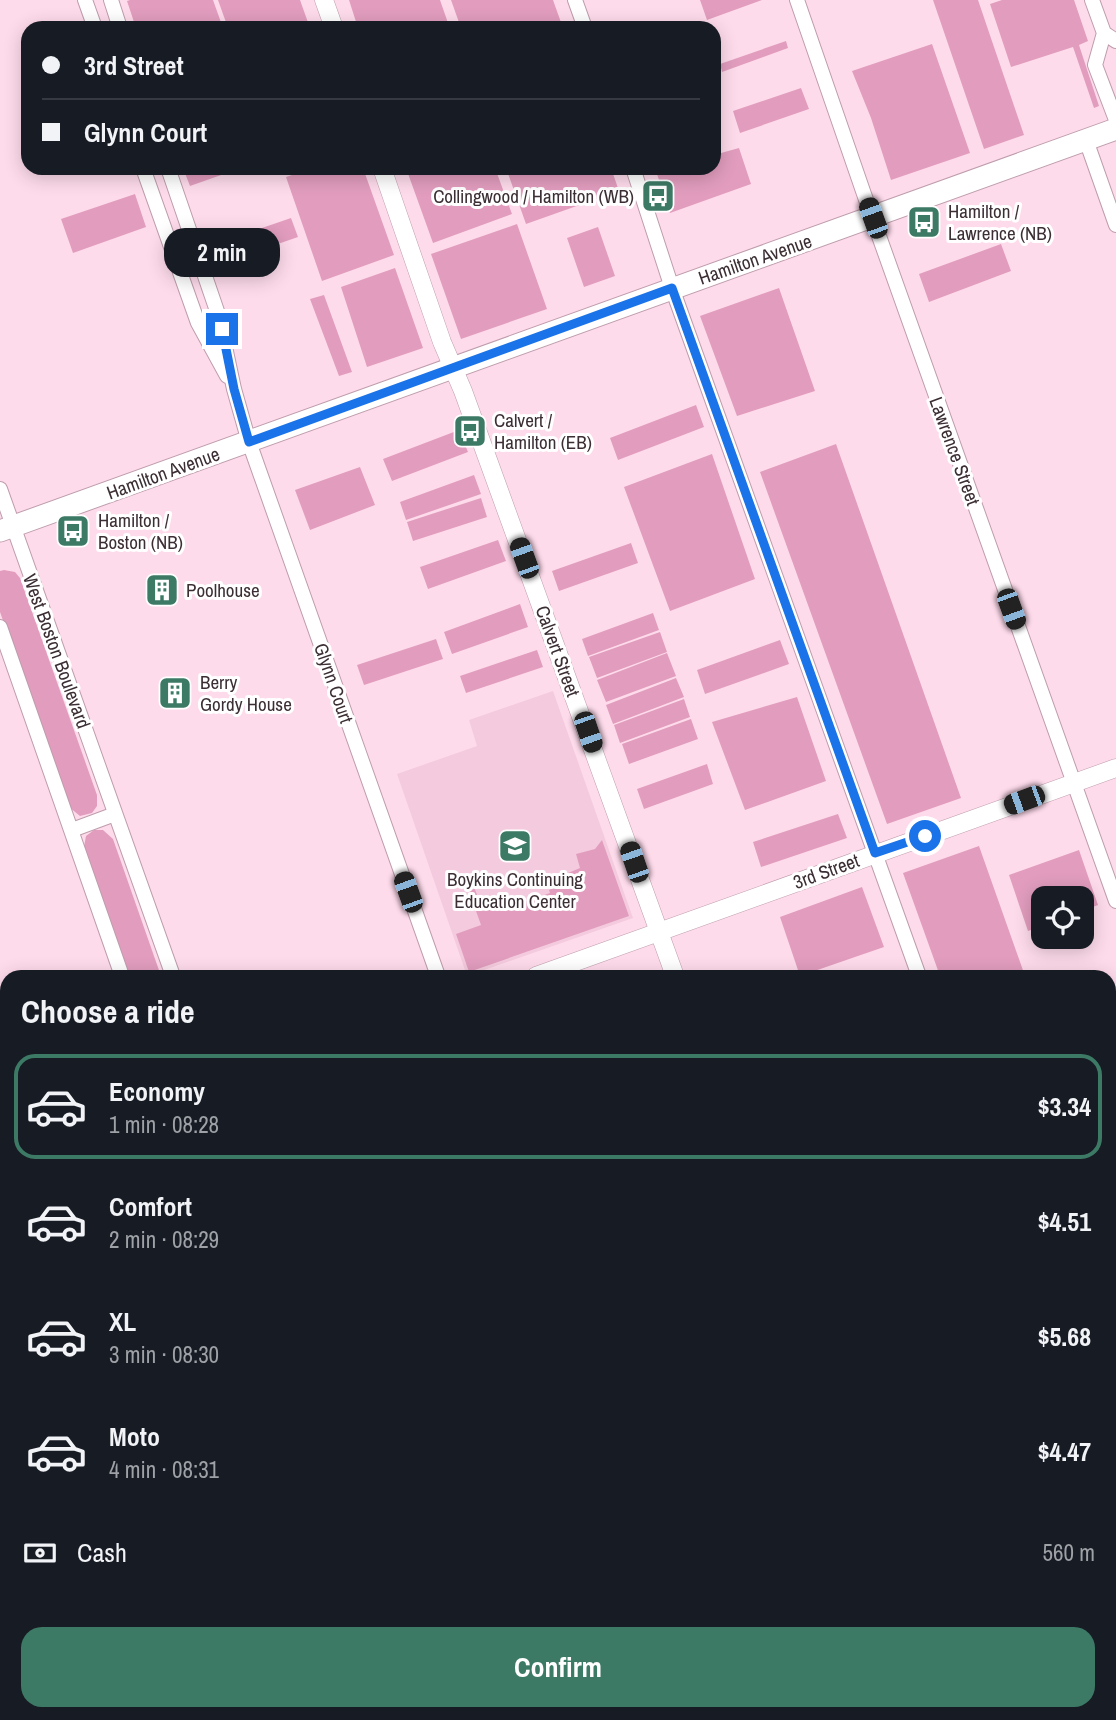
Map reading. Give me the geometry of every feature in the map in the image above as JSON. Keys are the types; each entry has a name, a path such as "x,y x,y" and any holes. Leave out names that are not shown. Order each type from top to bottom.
{"main road":[{"name":"Hamilton Avenue","path":"7,529 1116,130"}],"street":[{"path":"85,0 92,21"},
{"path":"111,0 118,21"},
{"path":"324,0 332,21"},
{"path":"575,0 582,21"},
{"name":"Lawrence Street","path":"797,0 1116,901"},
{"path":"1092,0 1110,37 1095,65 1116,120"},
{"path":"1086,140 1116,225"},
{"name":"Glynn Court","path":"145,175 198,323 234,389"},
{"name":"Glynn Court","path":"170,175 218,314 234,389 249,442 436,970"},
{"name":"Calvert Street","path":"384,175 673,970"},
{"path":"635,175 672,288 917,970"},
{"name":"West Boston Boulevard","path":"0,488 7,529 171,970"},
{"path":"0,627 120,970"},
{"name":"3rd Street","path":"553,970 1116,768"},
{"path":"72,830 115,814"}],"shaded area":[{"path":"213,0 220,21 134,21 127,1"},
{"path":"218,0 300,0 308,21 226,21"},
{"path":"349,0 440,0 447,21 356,21"},
{"path":"451,0 553,0 560,21 458,21"},
{"path":"700,0 762,0 707,20"},
{"path":"933,0 978,0 1024,135 984,149"},
{"path":"1002,0 1074,0 1088,41 1079,45 1099,106 1094,108 1073,47 1011,67 990,4"},
{"path":"786,41 788,48 722,72 721,64"},
{"path":"932,44 970,153 891,180 852,71"},
{"path":"801,88 809,109 740,133 733,111"},
{"path":"739,148 751,184 670,213 657,175 721,175 721,153"},
{"path":"186,175 221,175 190,186"},
{"path":"365,175 394,255 322,281 286,177"},
{"path":"409,175 498,175 512,214 433,243"},
{"path":"508,175 613,175 619,191 526,224"},
{"path":"135,194 146,227 73,253 61,219"},
{"path":"291,218 298,237 217,265 210,246"},
{"path":"517,224 547,309 461,339 431,254"},
{"path":"598,227 615,276 584,287 567,238"},
{"path":"1001,244 1011,271 929,302 919,274"},
{"path":"395,268 423,348 367,367 341,287"},
{"path":"779,288 815,391 737,416 700,316"},
{"path":"324,295 352,372 339,376 310,299"},
{"path":"696,405 704,427 618,460 610,438"},
{"path":"459,430 468,452 392,481 383,459"},
{"path":"836,444 961,798 887,824 760,472"},
{"path":"712,454 755,579 670,611 624,487"},
{"path":"360,467 375,505 310,530 295,490"},
{"path":"474,475 481,494 406,520 400,502"},
{"path":"481,498 487,517 413,541 407,522"},
{"path":"498,540 506,561 428,589 420,567"},
{"path":"631,543 638,563 559,591 552,571"},
{"path":"0,571 15,572 20,578 97,795 97,806 92,813 80,816 69,807 0,612"},
{"path":"520,604 528,627 452,654 444,632"},
{"path":"653,613 659,630 588,656 582,639"},
{"path":"660,632 667,652 597,678 589,657"},
{"path":"436,639 443,659 364,685 357,665"},
{"path":"780,640 789,664 705,694 697,670"},
{"path":"537,650 543,667 466,693 460,676"},
{"path":"667,653 676,676 606,702 597,680"},
{"path":"676,678 684,697 613,724 606,705"},
{"name":"Boykins Continuing Education Center","path":"553,691 633,918 484,970 465,970 397,774 477,746 469,720"},
{"path":"797,697 826,781 745,810 712,722"},
{"path":"684,699 690,717 620,743 614,725"},
{"path":"691,719 698,739 629,764 622,744"},
{"path":"707,764 713,784 644,809 637,789"},
{"path":"838,814 847,838 761,867 753,842"},
{"path":"94,830 103,830 113,839 159,970 128,970 84,847 86,836"},
{"path":"602,840 629,916 468,970 456,934 481,925 467,886 473,884 480,903 502,895 508,902 516,900 518,904 550,893 549,890 555,887 553,882 556,878 580,868 576,854 595,849"},
{"path":"979,846 1023,970 938,970 903,873"},
{"path":"1079,850 1091,886 1031,886 1031,930 1028,931 1009,875"},
{"path":"862,887 884,947 817,970 798,970 780,917"}],"place":[{"name":"Collingwood / Hamilton (WB)","path":"658,196"},
{"name":"Hamilton / Lawrence (NB)","path":"924,222"},
{"name":"Calvert / Hamilton (EB)","path":"470,431"},
{"name":"Hamilton / Boston (NB)","path":"73,531"},
{"name":"Poolhouse","path":"162,590"},
{"name":"Berry Gordy House","path":"175,693"},
{"name":"Boykins Continuing Education Center","path":"515,846"}],"route":[{"path":"222,329 234,389 249,442 672,288 875,853 925,836"}]}
